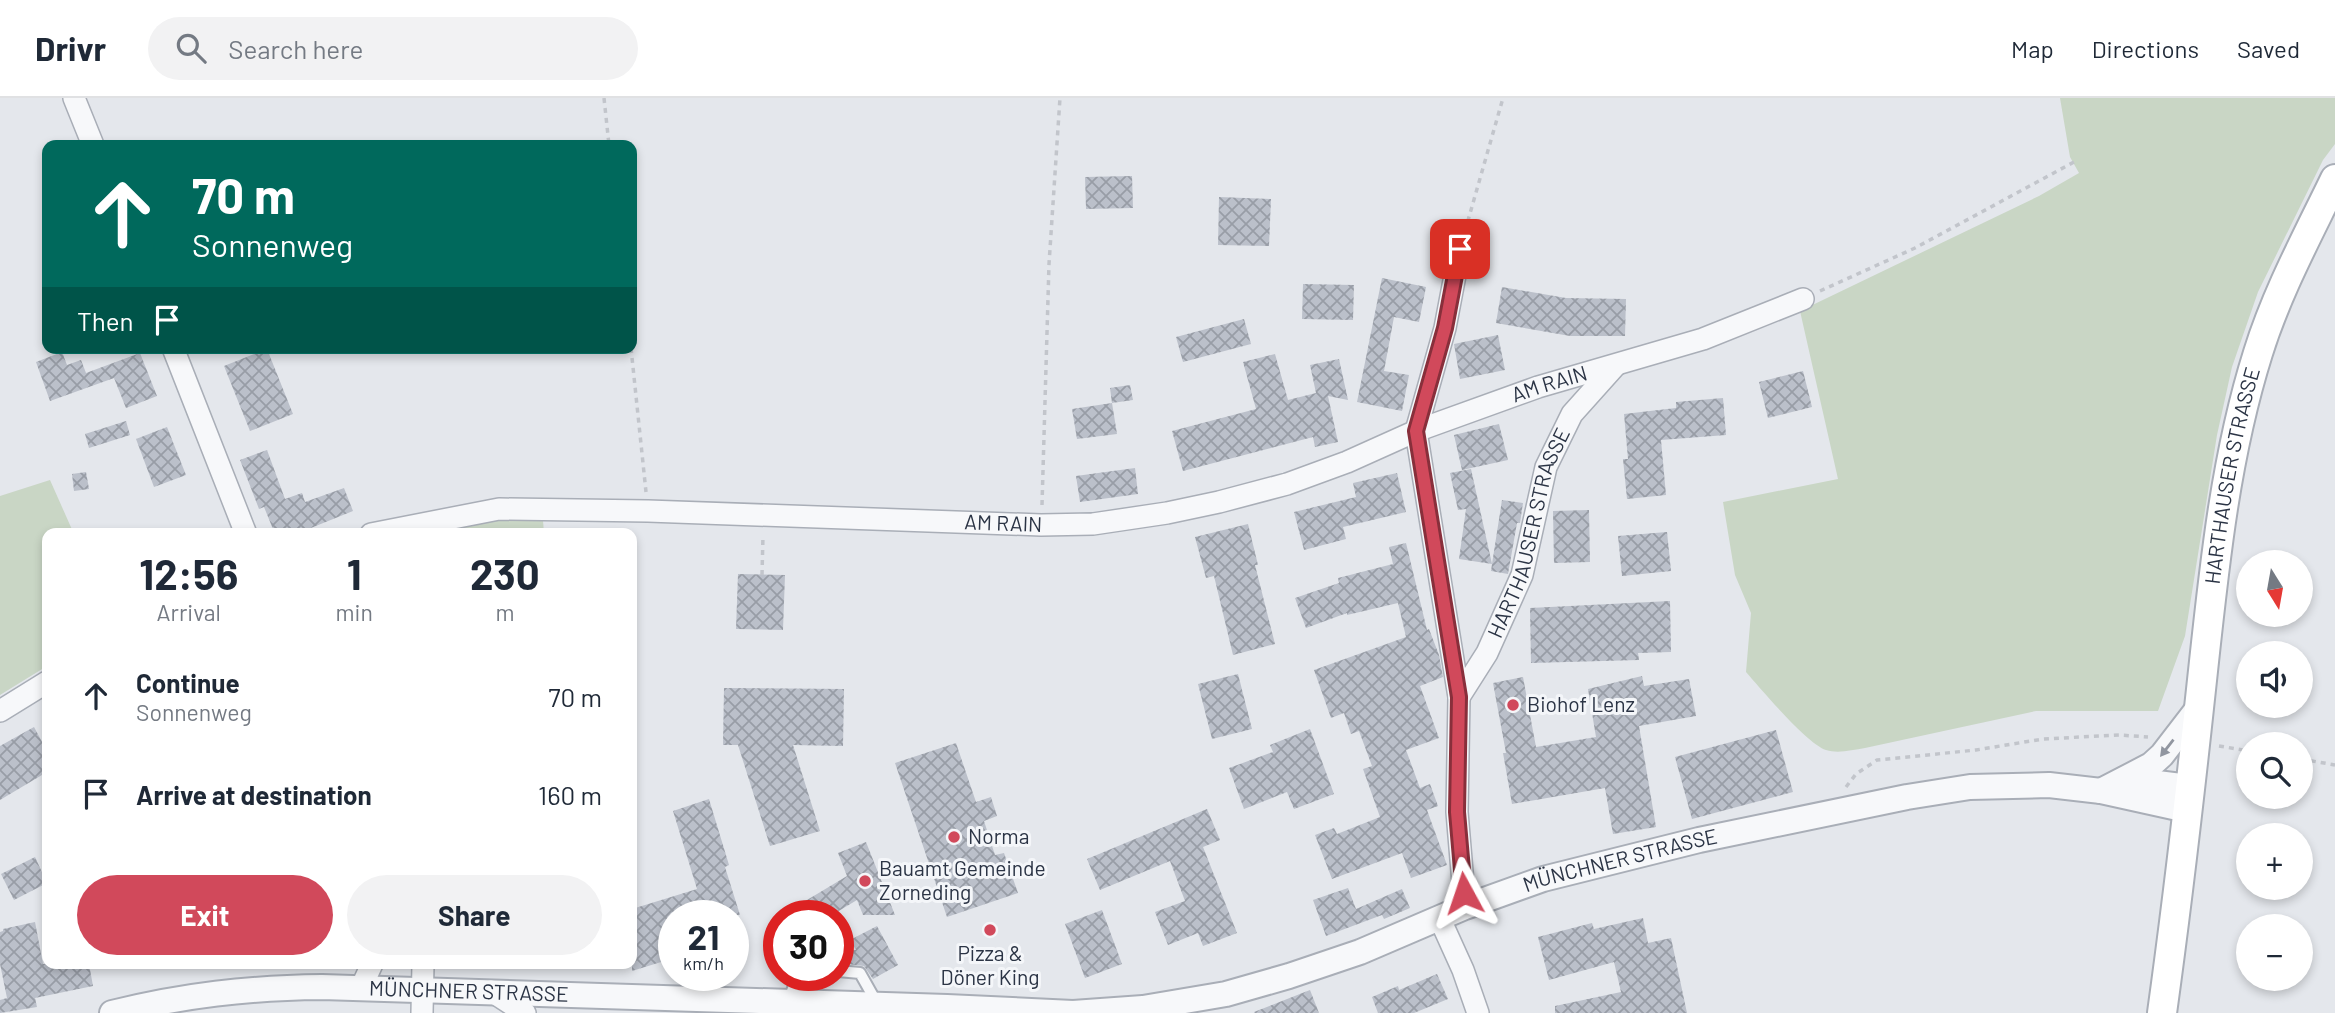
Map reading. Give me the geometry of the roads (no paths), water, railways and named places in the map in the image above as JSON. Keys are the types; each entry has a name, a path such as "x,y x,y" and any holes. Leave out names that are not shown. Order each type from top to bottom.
{"main road":[{"name":"HARTHAUSER STRASSE","path":"2162,1013 2224,506 2249,384 2270,316 2290,268 2335,180"}],"street":[{"path":"74,98 91,140"},
{"path":"1460,249 1445,328 1416,431 1459,697 1457,812 1465,907"},
{"path":"1615,366 1703,339 1803,299"},
{"path":"175,354 244,528"},
{"name":"AM RAIN","path":"402,528 499,509 648,511 1041,525 1093,524 1208,505 1287,484 1348,462 1416,431 1538,387 1615,366"},
{"name":"HARTHAUSER STRASSE","path":"1459,697 1487,653 1522,575 1546,467 1572,414 1615,366"},
{"path":"0,711 42,685"},
{"path":"2101,791 2151,765 2199,708"},
{"path":"2125,779 2188,799"},
{"name":"MÜNCHNER STRASSE","path":"112,1013 161,1001 261,988 361,988 423,1002 491,991 644,1005 788,1002 1073,1013 1168,1005 1252,988 1360,951 1439,917 1543,879 1699,840 1846,808 1970,787 2049,785 2188,799"},
{"path":"1439,917 1463,970 1478,1013"},
{"path":"361,988 370,969"},
{"path":"423,969 423,1002"},
{"path":"491,991 525,1013"}],"lane":[{"path":"854,973 860,974 878,1005"},
{"path":"788,1002 792,991"}],"place":[{"name":"Biohof Lenz","path":"1513,705"},
{"name":"Norma","path":"954,837"},
{"name":"Bauamt Gemeinde Zorneding","path":"865,881"},
{"name":"Pizza & Döner King","path":"990,930"}]}
